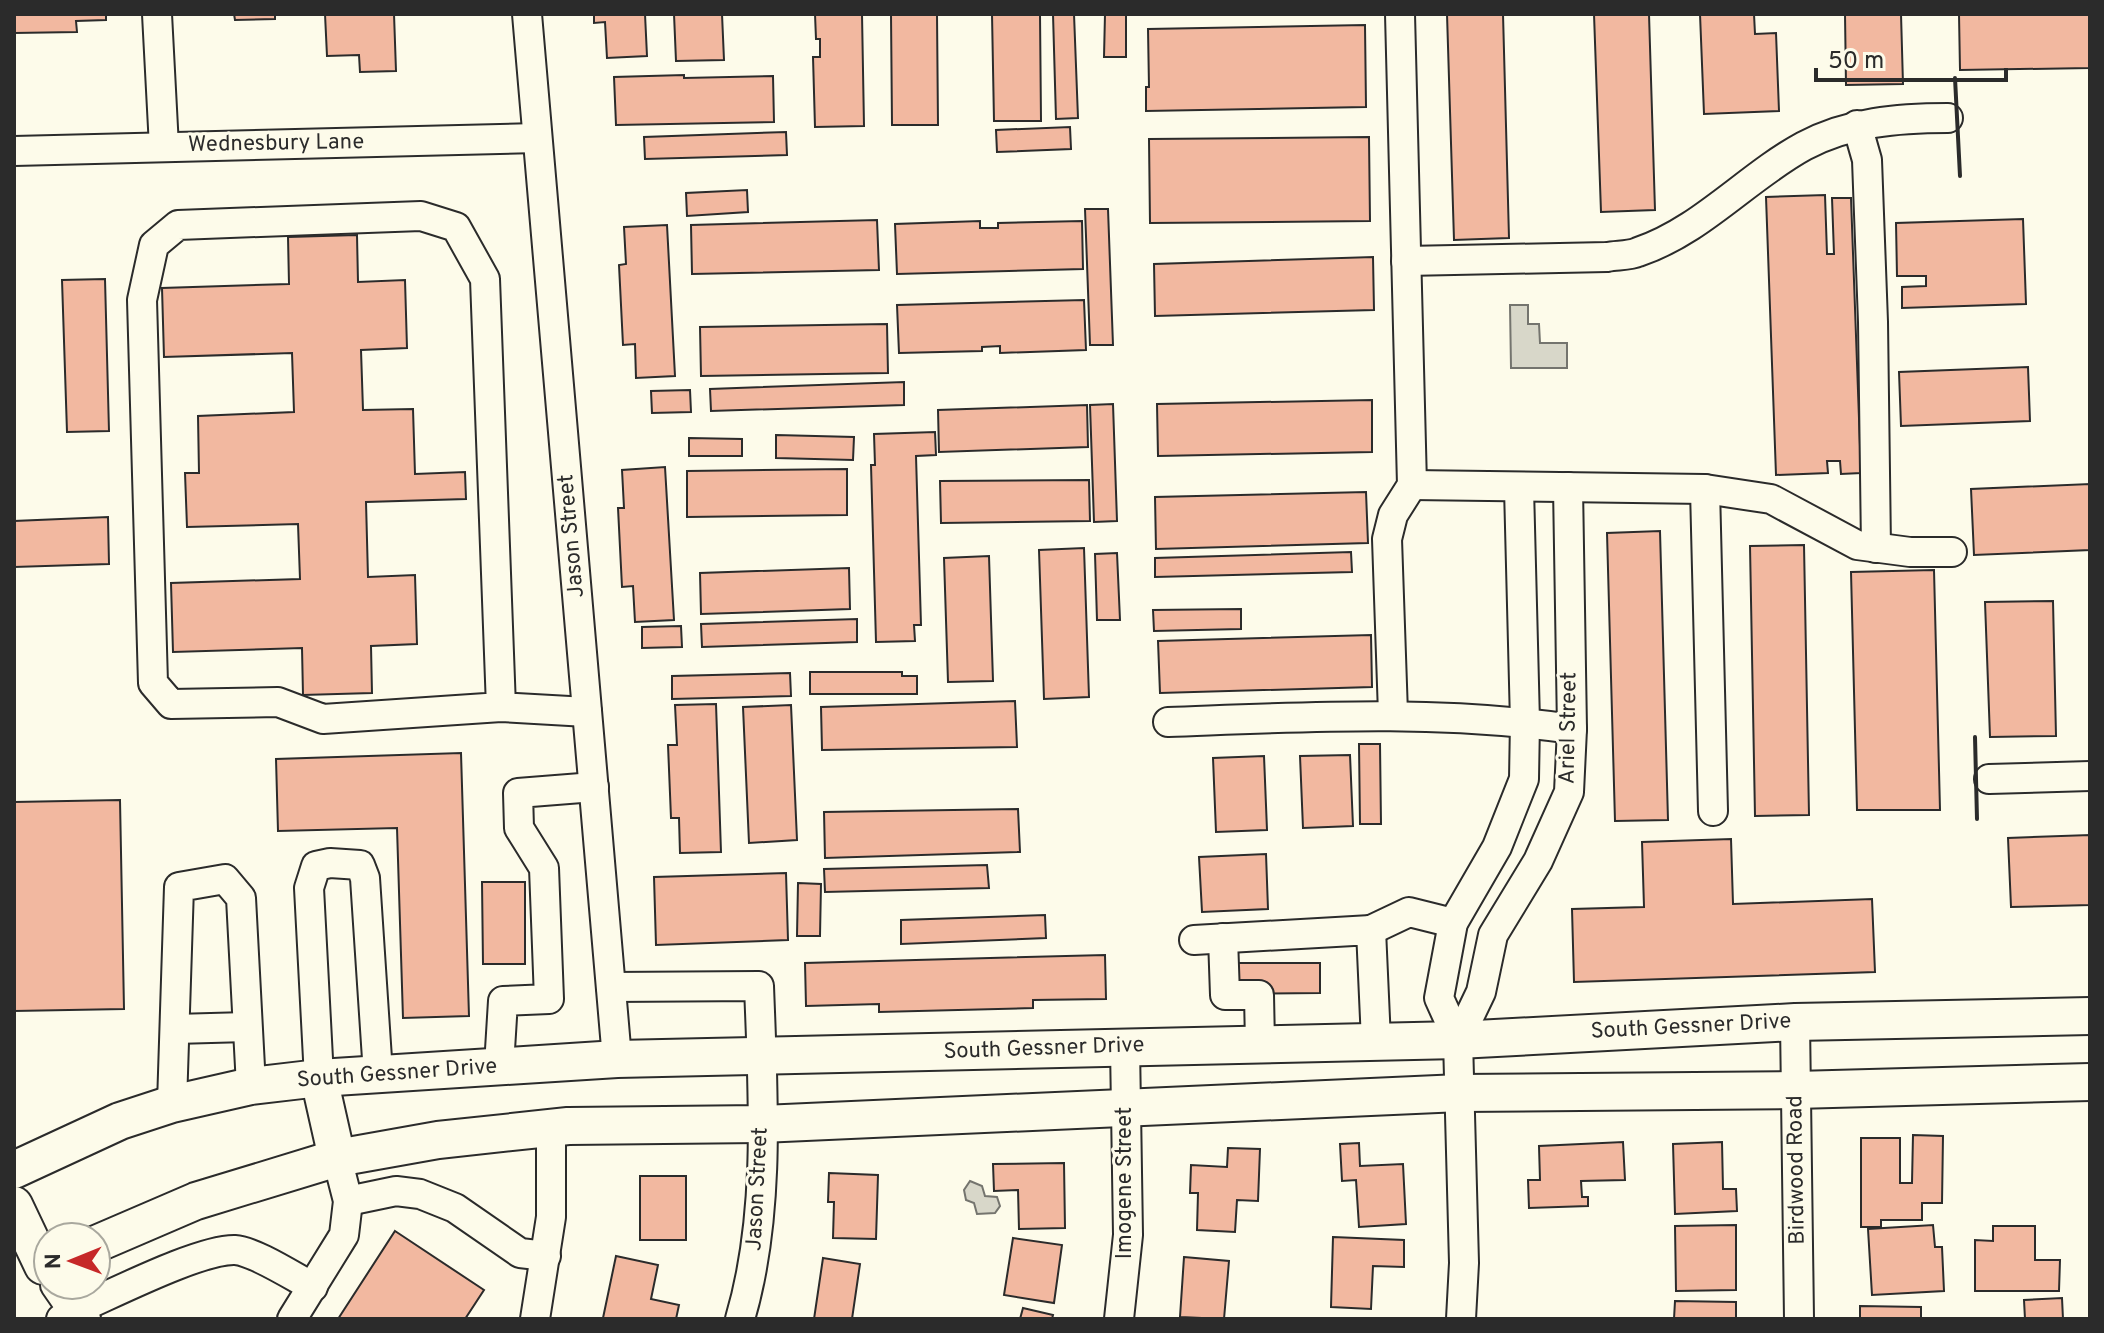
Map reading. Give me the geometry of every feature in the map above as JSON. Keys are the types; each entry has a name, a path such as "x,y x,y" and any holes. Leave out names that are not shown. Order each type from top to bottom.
{"main road":[{"name":"South Gessner Drive","path":"14,1170 120,1121 172,1104 251,1086 319,1078 617,1059 1458,1040 1795,1022 2090,1016"},
{"path":"319,1078 337,1158"},
{"path":"112,1237 196,1201 337,1158 438,1140 551,1128 761,1124 1460,1093 1796,1090 2090,1082"},
{"path":"14,1205 32,1249"}],"street":[{"path":"157,14 164,147"},
{"name":"Jason Street","path":"527,14 617,1059"},
{"path":"1393,714 1387,539 1393,515 1412,485 1400,14"},
{"path":"1406,261 1607,257 1636,253 1671,238 1804,146 1857,125 1906,118 1948,118"},
{"path":"1857,125 1867,160 1876,548"},
{"name":"Wednesbury Lane","path":"14,151 537,138"},
{"path":"501,707 485,279 456,227 421,216 178,225 154,245 142,300 153,683 171,704 278,702 323,719 501,707 587,712"},
{"path":"1412,485 1705,489 1771,499 1857,545 1952,552"},
{"name":"Ariel Street","path":"1458,1040 1481,992 1493,935 1538,861 1569,792 1572,729 1568,487"},
{"name":"Ariel Street","path":"1461,1319 1464,1263 1458,1040 1439,998 1453,923 1497,847 1524,779 1519,488"},
{"path":"1705,489 1713,811"},
{"path":"1168,722 1393,714 1525,722 1572,729"},
{"path":"1989,779 2090,776"},
{"path":"499,1066 503,1001 549,999 544,868 519,828 518,793 594,787"},
{"path":"319,1078 309,888 316,866 330,863 360,865 365,878 378,1074"},
{"path":"172,1104 179,887 225,879 241,898 251,1086"},
{"path":"1194,940 1371,930 1409,912 1453,923"},
{"path":"1371,930 1376,1041"},
{"path":"1223,938 1225,995 1259,995 1260,1044"},
{"name":"Jason Street","path":"611,987 759,986 762,1056 760,1218 755,1261 740,1319"},
{"name":"Birdwood Road","path":"1795,1022 1799,1319"},
{"path":"175,1029 247,1027"},
{"name":"Imogene Street","path":"1119,1319 1128,1235 1125,1046"},
{"path":"535,1319 551,1217 551,1128"},
{"path":"292,1319 344,1235 348,1201 337,1158"},
{"path":"348,1201 396,1191 420,1194 455,1208 520,1253 546,1256"},
{"path":"73,1316 200,1256 236,1250 270,1263 313,1287"}],"shaded area":[{"path":"1510,305 1528,305 1528,324 1539,324 1540,343 1567,343 1567,368 1511,368"},
{"path":"970,1181 982,1186 985,1196 997,1197 1000,1206 995,1213 977,1214 974,1203 966,1200 964,1190"}],"building":[{"path":"14,14 106,14 106,20 76,21 77,32 14,33"},
{"path":"234,14 275,14 275,19 235,20"},
{"path":"325,14 394,14 396,71 360,72 359,55 327,56"},
{"path":"594,14 645,14 647,56 607,58 605,22 594,23"},
{"path":"674,14 722,14 724,60 676,61"},
{"path":"815,14 862,14 864,126 815,127 813,57 820,57 820,39 816,39"},
{"path":"891,14 937,14 938,125 892,125"},
{"path":"992,14 1040,14 1041,121 994,121"},
{"path":"1053,14 1074,14 1078,118 1056,119"},
{"path":"1105,14 1126,14 1126,57 1104,57"},
{"path":"1447,14 1503,14 1509,238 1454,240"},
{"path":"1594,14 1649,14 1655,210 1601,212"},
{"path":"1700,14 1754,14 1755,34 1776,33 1779,111 1704,114"},
{"path":"1845,14 1901,14 1903,84 1846,85"},
{"path":"1959,14 2090,14 2090,68 1960,70"},
{"path":"1365,25 1366,107 1146,111 1146,87 1149,87 1148,29"},
{"path":"684,75 684,78 773,76 774,122 616,125 614,77"},
{"path":"1070,127 1071,149 997,152 996,130"},
{"path":"786,132 787,155 645,159 644,137"},
{"path":"1369,137 1370,221 1150,223 1149,139"},
{"path":"747,190 748,212 687,216 686,193"},
{"path":"1825,195 1827,254 1834,254 1832,198 1851,198 1861,473 1841,474 1840,461 1827,461 1828,473 1776,475 1766,197"},
{"path":"1085,209 1108,209 1113,345 1090,345"},
{"path":"2023,219 2026,304 1902,308 1902,287 1926,286 1926,276 1897,276 1896,223"},
{"path":"877,220 879,270 692,274 691,225"},
{"path":"980,221 980,228 998,228 998,223 1082,221 1083,269 897,274 895,224"},
{"path":"667,225 675,376 636,378 635,344 623,345 619,265 626,264 624,227"},
{"path":"357,235 358,282 405,280 407,348 361,350 363,410 413,409 415,474 465,472 466,499 366,502 368,577 415,575 417,644 371,646 372,693 303,695 302,648 173,652 171,583 300,579 298,524 187,527 185,473 199,473 198,416 294,412 292,353 164,357 162,288 289,284 288,237"},
{"path":"1373,257 1374,310 1155,316 1154,264"},
{"path":"105,279 109,431 67,432 62,280"},
{"path":"1084,300 1086,350 1000,353 1000,346 982,347 982,351 899,353 897,305"},
{"path":"887,324 888,373 701,376 700,327"},
{"path":"2028,367 2030,421 1901,426 1899,372"},
{"path":"904,382 904,405 711,411 710,389"},
{"path":"690,390 691,412 652,413 651,391"},
{"path":"1372,400 1372,452 1158,456 1157,404"},
{"path":"1113,404 1117,521 1094,522 1090,405"},
{"path":"1087,405 1088,447 939,452 938,410"},
{"path":"935,432 936,455 916,456 921,625 914,625 915,641 876,642 871,465 875,465 874,434"},
{"path":"776,435 854,437 853,460 776,458"},
{"path":"689,438 742,439 742,456 689,456"},
{"path":"665,467 674,620 635,622 633,586 622,587 618,508 624,508 622,470"},
{"path":"847,469 847,515 687,517 687,471"},
{"path":"1089,480 1090,521 941,523 940,481"},
{"path":"2090,484 2090,550 1974,555 1971,489"},
{"path":"1366,492 1368,543 1156,549 1155,497"},
{"path":"108,517 109,564 14,567 14,521"},
{"path":"1660,531 1668,820 1615,821 1607,533"},
{"path":"1804,545 1809,815 1755,816 1750,546"},
{"path":"1084,548 1089,697 1044,699 1039,550"},
{"path":"1351,552 1352,572 1155,577 1155,558"},
{"path":"1117,553 1120,620 1097,620 1095,554"},
{"path":"989,556 993,681 948,682 944,558"},
{"path":"849,568 850,609 701,614 700,573"},
{"path":"1934,570 1940,810 1857,810 1851,572"},
{"path":"2053,601 2056,736 1990,737 1985,602"},
{"path":"1241,609 1241,629 1154,631 1153,610"},
{"path":"857,619 857,642 702,647 701,624"},
{"path":"681,626 682,647 642,648 642,627"},
{"path":"1371,635 1372,687 1160,693 1158,641"},
{"path":"810,672 902,672 902,676 917,676 917,694 810,694"},
{"path":"790,673 791,696 672,699 672,676"},
{"path":"1015,701 1017,747 822,750 821,707"},
{"path":"716,704 721,852 680,853 679,818 671,818 668,745 677,745 675,705"},
{"path":"791,705 797,840 749,843 743,707"},
{"path":"1359,744 1380,744 1381,824 1360,824"},
{"path":"461,753 469,1016 403,1018 397,828 278,831 276,759"},
{"path":"1350,755 1353,826 1303,828 1300,756"},
{"path":"1264,756 1267,830 1216,832 1213,758"},
{"path":"120,800 124,1009 14,1011 14,802"},
{"path":"1018,809 1020,852 825,858 824,812"},
{"path":"2090,835 2090,905 2011,907 2008,838"},
{"path":"1731,839 1733,904 1872,899 1875,972 1574,982 1572,909 1644,907 1642,842"},
{"path":"1266,854 1268,909 1202,912 1199,857"},
{"path":"987,865 989,888 825,892 824,869"},
{"path":"786,873 788,940 656,945 654,877"},
{"path":"482,882 525,882 525,964 483,964"},
{"path":"798,883 821,884 820,936 797,936"},
{"path":"1045,915 1046,938 901,944 901,920"},
{"path":"1105,955 1106,999 1033,1000 1033,1008 879,1012 879,1004 806,1006 805,963"},
{"path":"1237,963 1320,963 1320,993 1237,994"},
{"path":"1913,1135 1943,1136 1942,1203 1922,1203 1922,1220 1881,1220 1881,1227 1861,1227 1861,1138 1900,1138 1900,1183 1912,1183"},
{"path":"1623,1142 1625,1180 1581,1181 1582,1197 1588,1197 1588,1206 1529,1208 1528,1180 1540,1180 1539,1146"},
{"path":"1722,1142 1723,1189 1736,1189 1737,1211 1675,1214 1673,1144"},
{"path":"1359,1143 1360,1166 1403,1164 1406,1224 1359,1227 1356,1180 1342,1181 1340,1144"},
{"path":"1228,1148 1260,1149 1258,1201 1237,1200 1235,1232 1197,1230 1198,1193 1190,1193 1191,1165 1227,1167"},
{"path":"1064,1163 1065,1228 1019,1229 1018,1190 994,1191 993,1164"},
{"path":"829,1173 878,1175 876,1239 833,1238 834,1202 828,1202"},
{"path":"640,1176 686,1176 686,1240 640,1240"},
{"path":"1736,1225 1736,1290 1676,1291 1675,1226"},
{"path":"1933,1225 1935,1247 1942,1247 1944,1291 1872,1295 1868,1229"},
{"path":"1993,1226 2035,1226 2035,1260 2060,1260 2059,1291 1975,1291 1975,1240 1993,1241"},
{"path":"395,1231 484,1290 465,1319 338,1319"},
{"path":"1333,1237 1404,1240 1404,1267 1373,1266 1371,1309 1331,1307"},
{"path":"1013,1238 1062,1245 1054,1303 1004,1295"},
{"path":"616,1256 658,1265 651,1299 679,1305 676,1319 603,1318"},
{"path":"1184,1257 1229,1261 1224,1319 1180,1317"},
{"path":"823,1258 860,1264 852,1319 814,1319"},
{"path":"2062,1298 2063,1319 2025,1319 2024,1300"},
{"path":"1675,1301 1736,1302 1736,1319 1674,1319"},
{"path":"1860,1306 1921,1307 1921,1319 1860,1319"},
{"path":"1023,1308 1053,1315 1052,1319 1020,1319"}],"wall":[{"path":"1955,78 1960,176"},
{"path":"1975,737 1977,819"}]}
